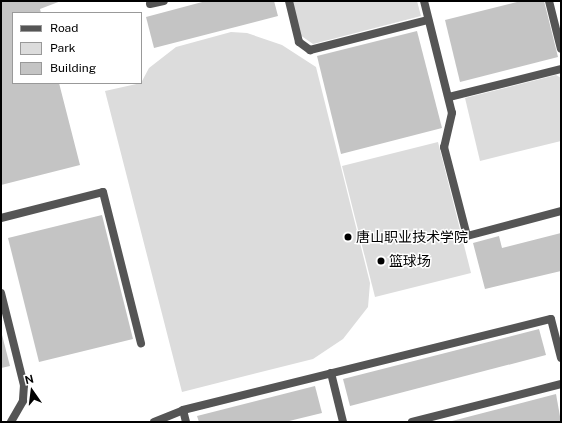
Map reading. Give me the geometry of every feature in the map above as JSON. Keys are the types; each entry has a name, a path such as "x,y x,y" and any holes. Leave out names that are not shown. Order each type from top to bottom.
{"street":[{"path":"150,4 164,1"},
{"path":"289,1 299,42 310,50 428,20"},
{"path":"424,1 452,113 444,147 467,236 561,211"},
{"path":"549,1 561,49"},
{"path":"449,97 561,69"},
{"path":"1,218 103,192 141,343"},
{"path":"1,293 3,312 24,385 23,401 11,422"},
{"path":"154,422 183,410 551,318 561,358"},
{"path":"331,373 343,422"},
{"path":"412,422 561,384"},
{"path":"183,410 186,422"}],"green space":[{"path":"292,1 417,1 421,16 313,44 300,35"},
{"path":"231,32 247,33 282,45 316,67 370,283 368,307 343,339 313,359 182,392 105,91 142,84 149,68 176,47"},
{"path":"556,75 561,78 561,141 480,161 465,98"},
{"path":"438,142 471,273 375,297 342,166"}],"building":[{"path":"1,1 61,1 40,9 41,12 12,12 12,84 59,84 80,165 1,185"},
{"path":"206,1 274,1 278,16 154,48 146,17"},
{"path":"521,1 544,1 558,57 460,82 445,20"},
{"path":"417,31 442,128 341,154 317,56"},
{"path":"102,215 133,339 39,362 8,238"},
{"path":"561,233 561,271 485,289 473,243 499,236 502,248"},
{"path":"539,329 546,355 350,406 343,379"},
{"path":"1,331 10,366 1,368"},
{"path":"315,386 322,413 285,422 199,422 197,416"},
{"path":"556,394 561,422 452,422 452,421"}],"place":[{"name":"唐山职业技术学院","path":"348,237"},
{"name":"篮球场","path":"381,261"}]}
